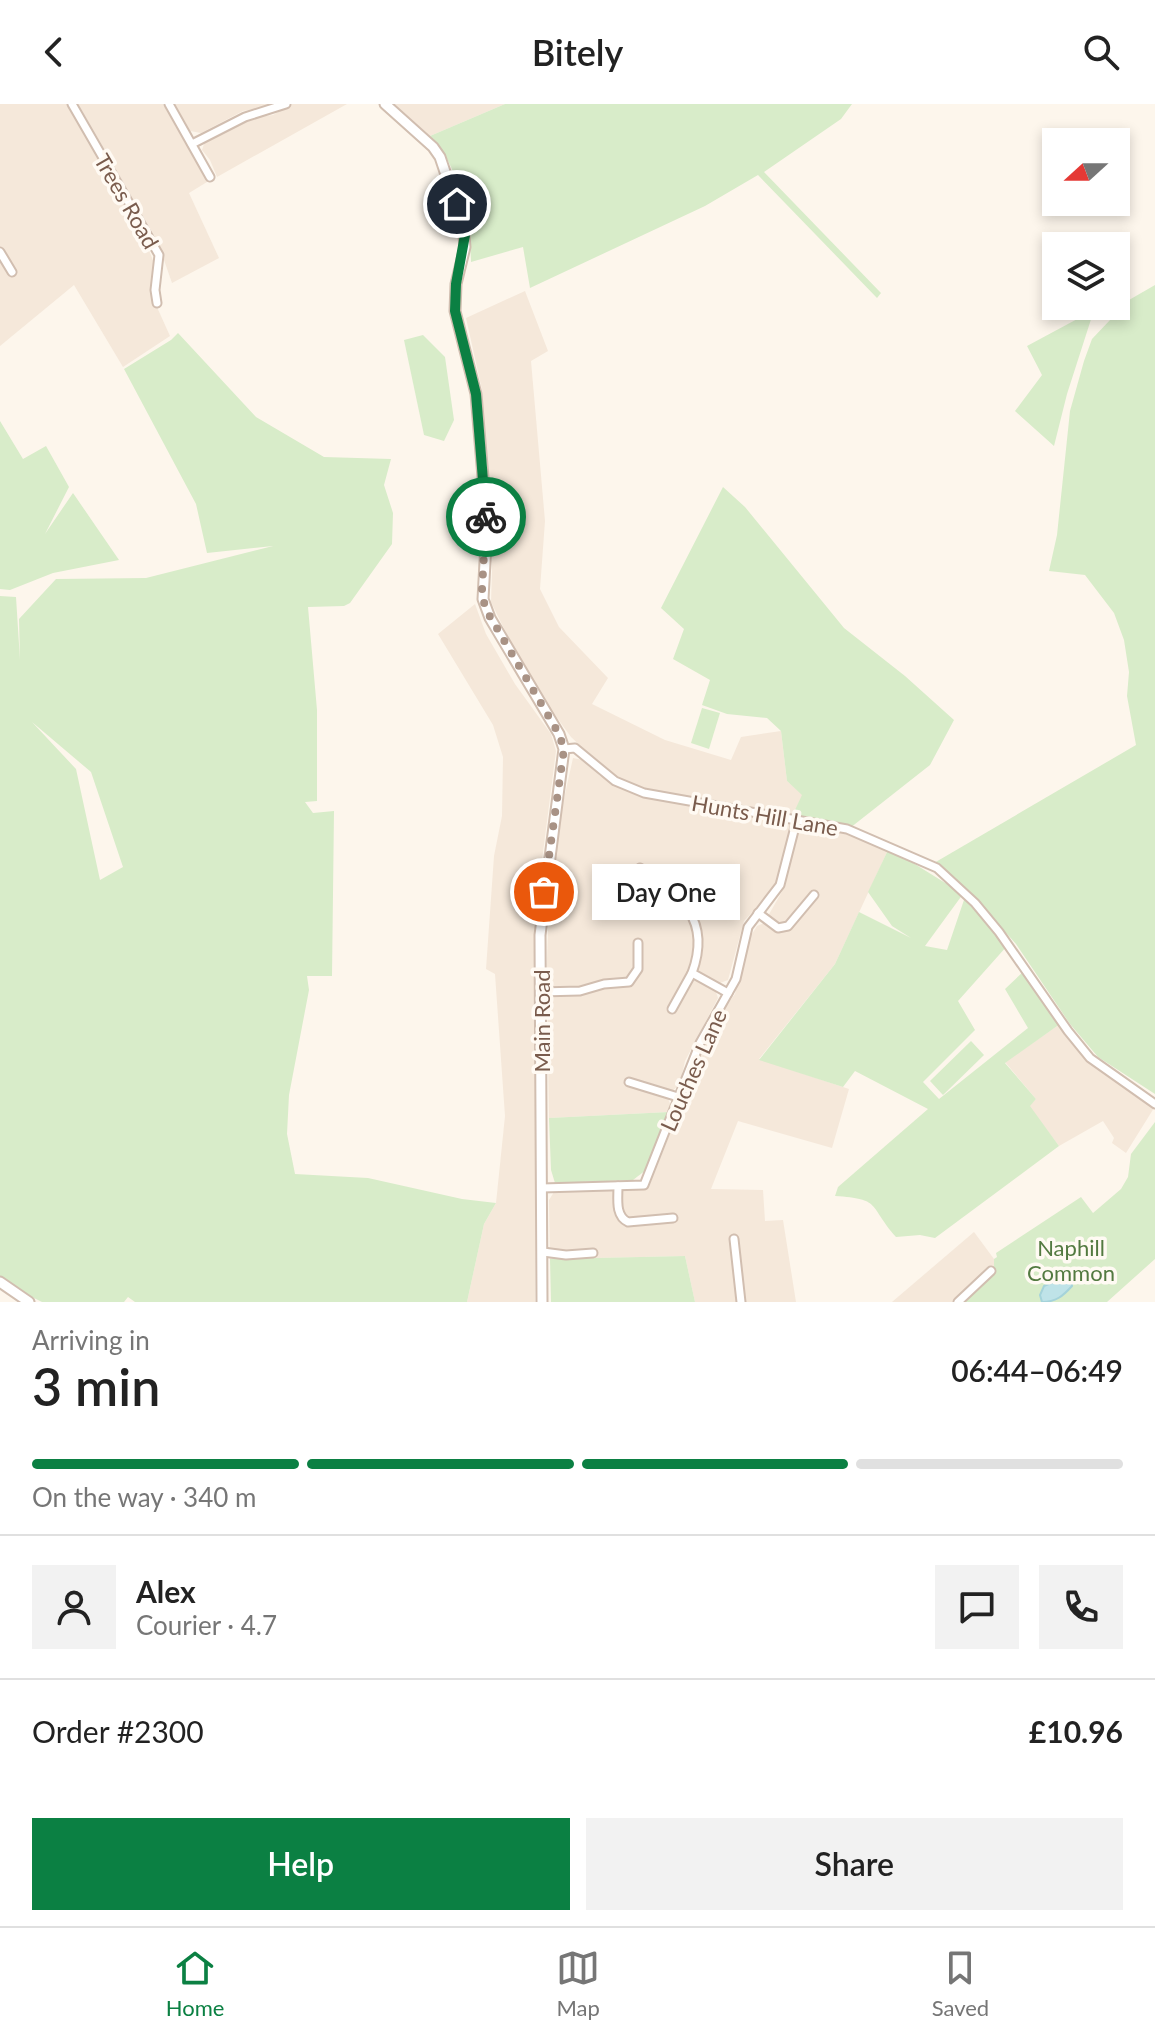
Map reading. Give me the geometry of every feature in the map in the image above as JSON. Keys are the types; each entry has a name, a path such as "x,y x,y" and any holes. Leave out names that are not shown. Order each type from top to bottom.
{"street":[{"name":"Trees Road","path":"72,104 159,255 155,290 157,303"},
{"path":"169,104 210,177"},
{"path":"192,144 245,117 286,104"},
{"path":"385,104 440,157 463,225 465,247 456,284 455,311 476,394 487,525 483,599 500,636 563,746"},
{"path":"0,252 12,272"},
{"name":"Hunts Hill Lane","path":"563,746 575,748 615,781 644,793 847,829 937,868 975,903 999,932 1090,1058 1155,1104"},
{"name":"Main Road","path":"542,1302 540,992 543,906 563,746"},
{"name":"Louches Lane","path":"542,1188 644,1185 700,1043 736,979 748,927 780,885 797,819"},
{"path":"640,868 675,893 699,931 700,951 672,1009"},
{"path":"758,913 778,928 788,926 814,895"},
{"path":"540,992 580,991 604,984 629,982 635,976 638,943"},
{"path":"692,973 728,993"},
{"path":"629,1082 678,1097"},
{"path":"618,1186 619,1215 628,1222 673,1218"},
{"path":"734,1239 741,1302"},
{"path":"543,1252 566,1255 593,1253"},
{"path":"958,1302 991,1271"},
{"path":"0,1282 29,1302"}],"shaded area":[{"path":"0,104 68,104 141,230 154,263 156,305 170,336 123,367 74,285 0,346"},
{"path":"78,104 163,104 207,182 189,193 219,258 172,283 157,240"},
{"path":"175,104 278,104 243,111 201,133 190,131"},
{"path":"292,104 347,104 217,177 202,150 205,141 246,119 273,115"},
{"path":"394,104 505,104 430,136"},
{"path":"525,291 548,351 531,361 545,521 540,589 559,627 608,678 592,704 665,740 731,760 741,737 781,731 787,781 803,795 795,816 658,793 634,785 607,771 571,737 528,678 491,602 482,390 466,318"},
{"path":"475,604 486,634 515,684 551,734 556,751 536,907 535,1302 467,1302 484,1224 496,1203 505,1116 495,974 486,969 494,856 502,816 503,757 493,725 438,634"},
{"path":"573,758 583,760 600,776 627,791 792,824 777,885 744,921 728,980 720,983 716,992 718,998 685,1061 680,1084 667,1096 671,1106 669,1112 549,1118 547,995 554,989 546,987 549,903 559,821"},
{"path":"800,822 835,828 889,848 835,964 759,1059 849,1089 832,1148 738,1121 711,1189 763,1190 765,1221 783,1220 796,1302 695,1302 685,1256 550,1259 549,1200 554,1192 650,1184 704,1047 718,1016 735,994 747,942 757,926 764,923 784,888"},
{"path":"1060,1024 1102,1072 1154,1108 1126,1153 1112,1143 1114,1138 1103,1121 1059,1146 1029,1106 1036,1099 1005,1062"},
{"path":"974,1232 994,1259 994,1266 956,1302 892,1302"}],"green space":[{"path":"505,104 852,104 841,119 764,172 881,293 877,298 758,175 705,206 530,288 523,247 471,262 461,195 448,162 430,136"},
{"path":"1155,285 1155,1094 1098,1057 1070,1024 1016,944 966,888 934,863 1136,745 1127,696 1129,672 1124,640 1114,613 1085,575 1049,571 1057,535 1070,411 1084,361 1092,339 1110,320 1130,320 1130,299"},
{"path":"1075,320 1091,320 1054,446 1015,411 1042,375 1027,346"},
{"path":"178,333 256,417 324,457 391,459 384,485 393,513 392,544 350,603 344,606 308,607 317,710 317,801 305,802 313,813 334,811 332,976 307,976 309,990 289,1095 287,1134 295,1174 368,1178 462,1199 496,1203 484,1224 467,1302 135,1302 128,1297 124,1302 42,1302 12,1287 0,1277 0,596 16,597 20,660 19,619 56,579 146,578 273,546 207,553 196,504 124,369","holes":["32,722 91,772 123,867 100,880 76,769"]},
{"path":"423,335 445,357 454,420 444,441 424,435 404,340"},
{"path":"0,421 23,459 46,446 69,487 45,534 73,493 119,560 53,573 10,590 0,589"},
{"path":"723,487 745,507 844,628 954,720 930,765 850,828 795,816 802,795 787,781 781,731 767,718 727,714 702,705 710,680 673,659 684,629 661,608"},
{"path":"702,708 720,713 709,749 691,743"},
{"path":"889,848 963,894 925,946 947,950 965,897 1007,946 958,1001 975,1030 923,1082 939,1099 1028,1028 1005,989 1025,970 1060,1024 1005,1063 1036,1099 1030,1106 1059,1146 935,1238 920,1235 896,1237 868,1202 835,1196 838,1187 928,1109 855,1071 843,1087 759,1060 835,964 859,912 911,938 892,926 868,892"},
{"path":"971,1041 984,1055 943,1095 930,1081"},
{"path":"669,1112 646,1170 633,1180 555,1183 551,1170 549,1118"},
{"name":"Naphill Common","path":"1155,1122 1155,1259 1107,1302 956,1302 994,1266 996,1253 1081,1197 1093,1213 1121,1189 1128,1177 1131,1154"},
{"path":"685,1256 695,1302 551,1302 550,1259"}],"water":[{"path":"1071,1277 1072,1286 1059,1298 1042,1302 1040,1295 1044,1286"}],"way so far":[{"path":"486,517 482,590 485,608 559,734 564,749 544,892"}],"place":[{"name":"Day One","path":"544,892"}],"route":[{"path":"457,204 465,247 456,284 455,311 476,394 486,517"}]}
